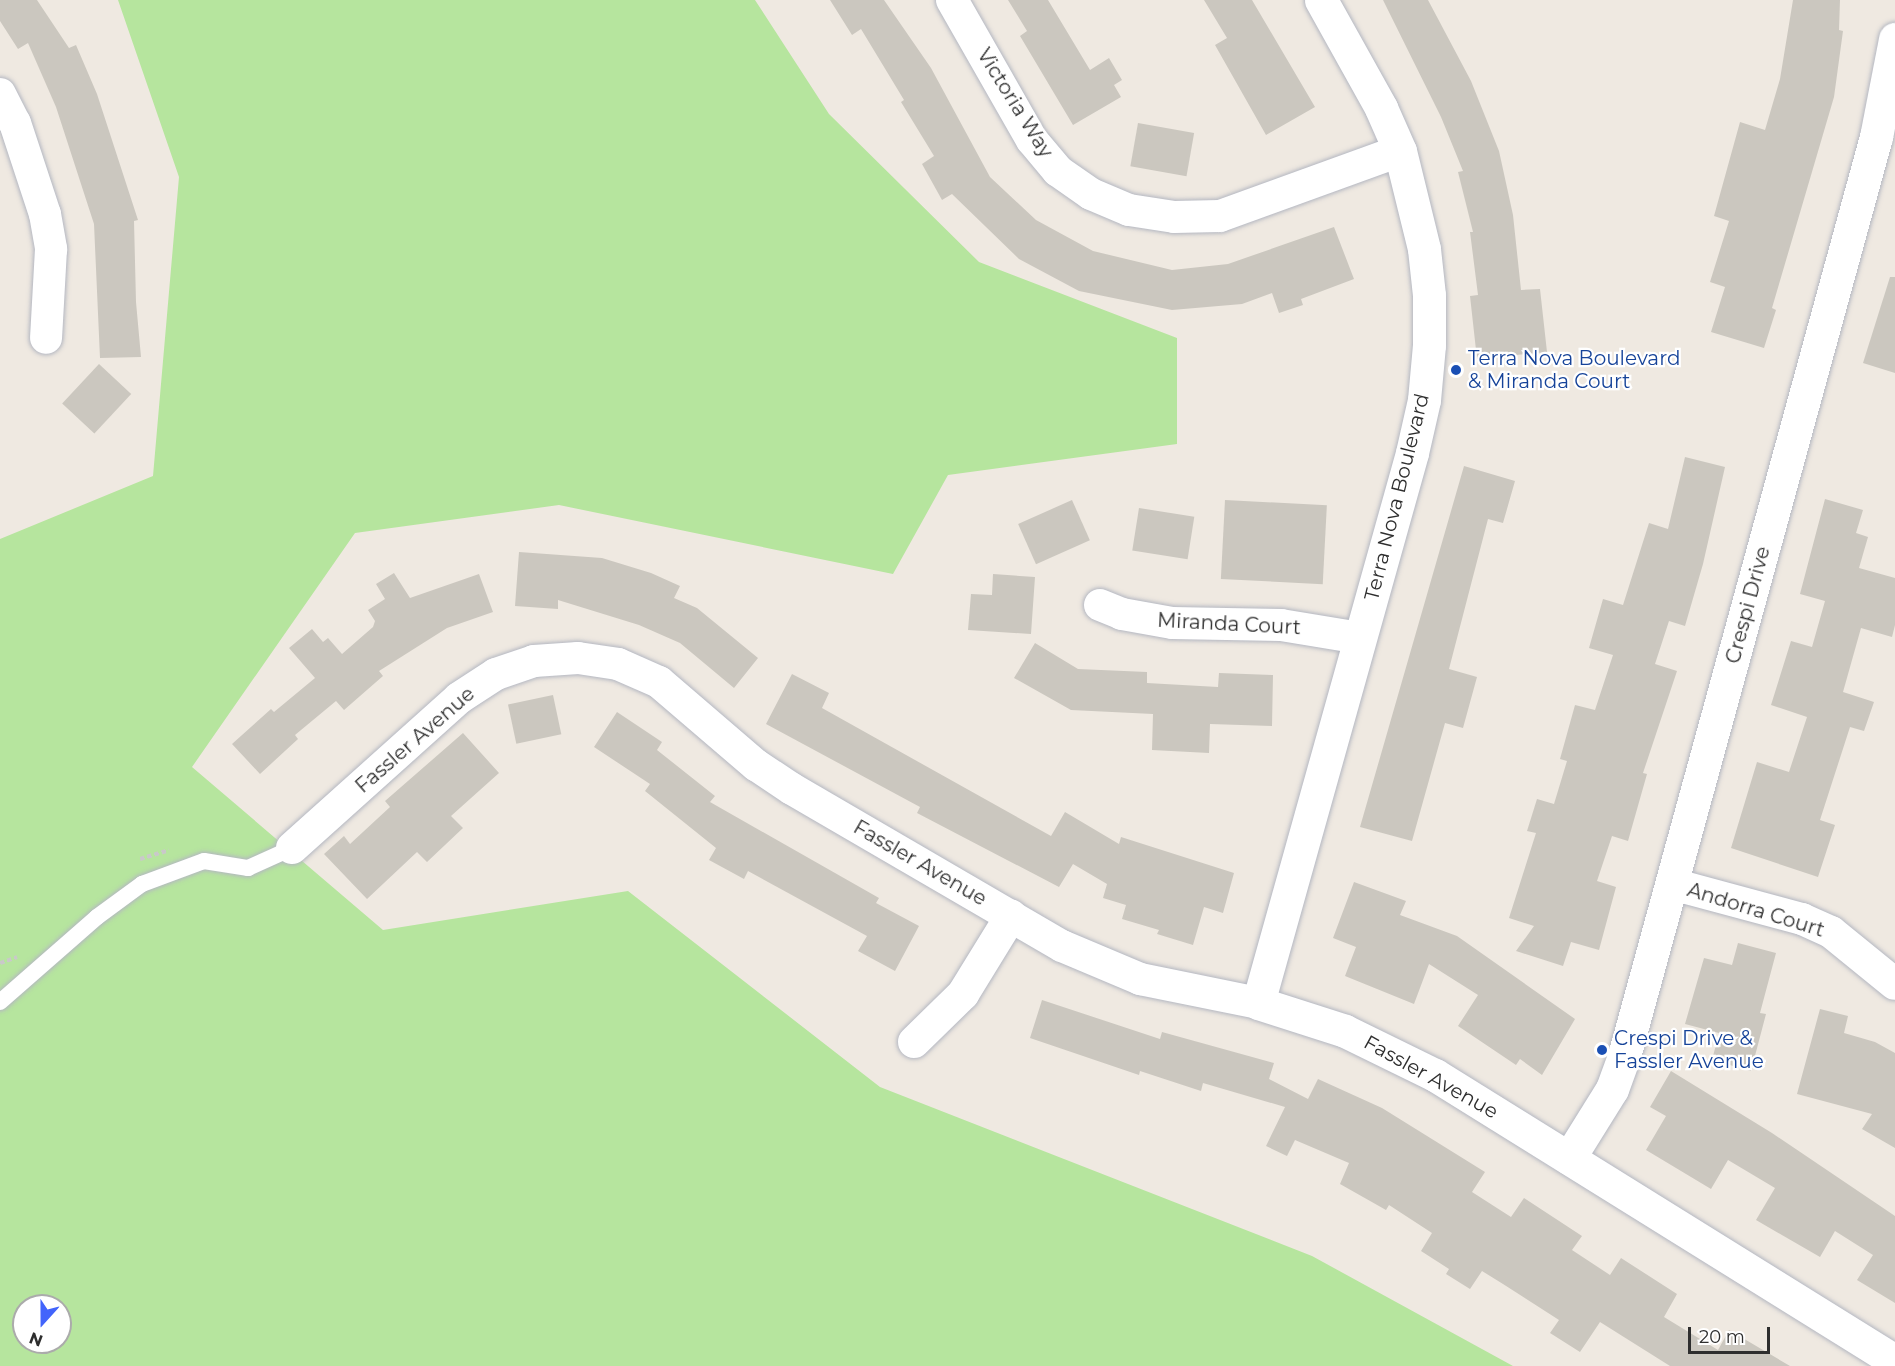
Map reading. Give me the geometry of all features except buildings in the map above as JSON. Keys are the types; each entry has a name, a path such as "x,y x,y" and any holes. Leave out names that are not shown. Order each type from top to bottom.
{"street":[{"name":"Victoria Way","path":"952,0 1032,140 1058,171 1090,194 1129,210 1174,217 1220,216 1400,151"},
{"name":"Terra Nova Boulevard","path":"1258,1003 1412,453 1424,400 1429,345 1429,295 1424,249 1400,151 1381,108 1321,0"},
{"name":"Crespi Drive","path":"1569,1158 1612,1089 1624,1056 1876,137 1895,39"},
{"path":"0,94 15,123 45,214 51,249 46,338"},
{"name":"Miranda Court","path":"1100,606 1122,614 1172,623 1281,625 1360,638"},
{"name":"Fassler Avenue","path":"292,848 468,692 496,674 534,661 578,658 618,664 659,682 756,765 792,789 1062,946 1140,979 1258,1003 1388,1049 1569,1158 1895,1361"},
{"name":"Andorra Court","path":"1672,884 1802,920 1831,932 1895,984"},
{"path":"914,1042 963,994 1011,916"}],"lane":[{"name":"Fassler Avenue","path":"0,1002 97,917 142,884 185,865 207,861 248,868 292,848"}],"green space":[{"path":"118,0 755,0 829,114 979,262 1177,338 1177,444 948,475 893,574 559,505 355,533 192,767 383,930 628,891 880,1087 1312,1256 1513,1366 0,1366 0,539 153,476 179,177"}],"place":[{"name":"Terra Nova Boulevard & Miranda Court","path":"1456,370"},
{"name":"Crespi Drive & Fassler Avenue","path":"1602,1050"}]}
